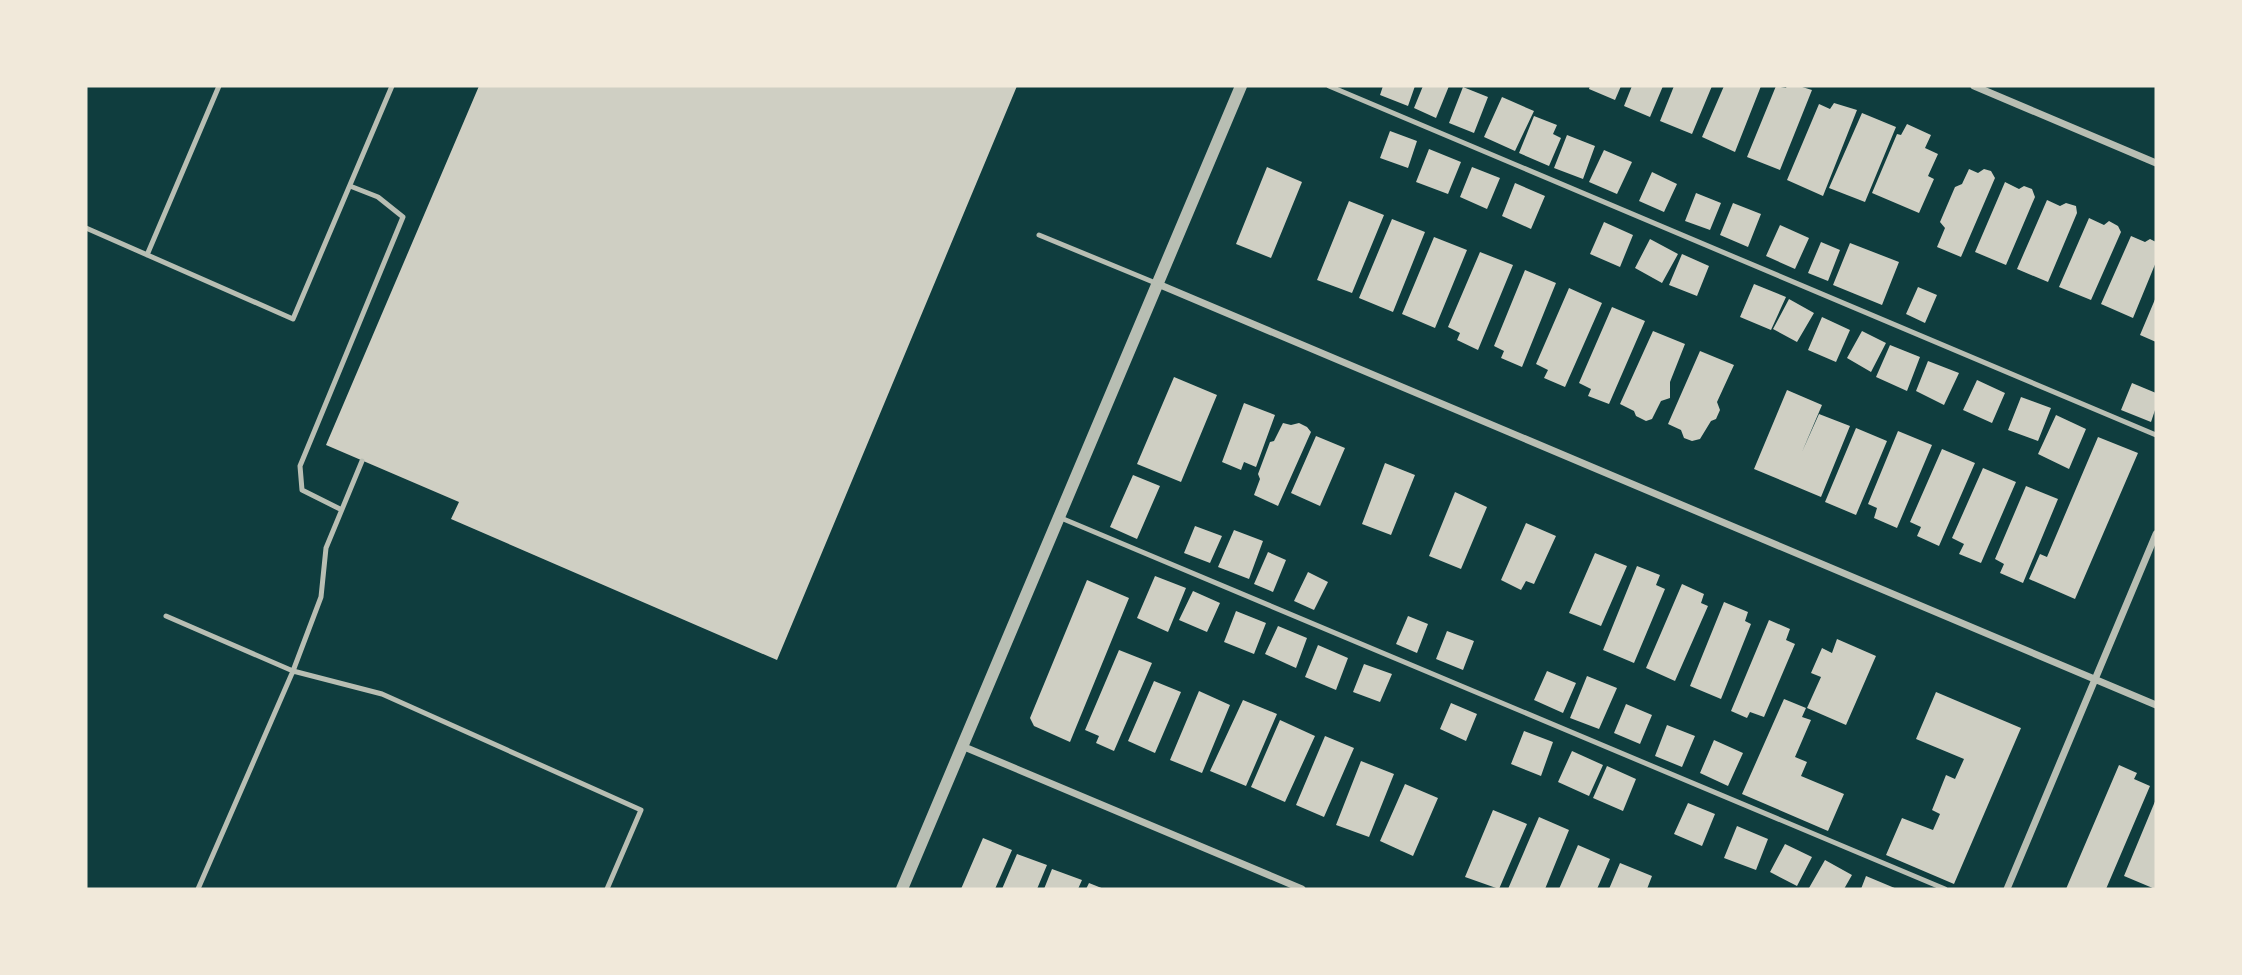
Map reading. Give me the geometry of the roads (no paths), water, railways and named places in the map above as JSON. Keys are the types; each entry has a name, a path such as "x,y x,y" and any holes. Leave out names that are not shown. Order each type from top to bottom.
{"street":[{"path":"902,889 1241,86"},
{"path":"1974,86 2156,163"},
{"path":"1158,284 2156,705"},
{"path":"2007,889 2156,534"},
{"path":"962,746 1302,889"}],"lane":[{"path":"147,255 219,86"},
{"path":"86,228 293,320 392,86"},
{"path":"1329,86 2156,435"},
{"path":"340,509 302,490 300,466 403,217 378,197 349,186"},
{"path":"1039,235 1158,284"},
{"path":"198,889 293,671 321,597 326,548 362,461"},
{"path":"1059,517 1945,889"},
{"path":"166,616 293,671 382,694 641,810 607,889"}]}
